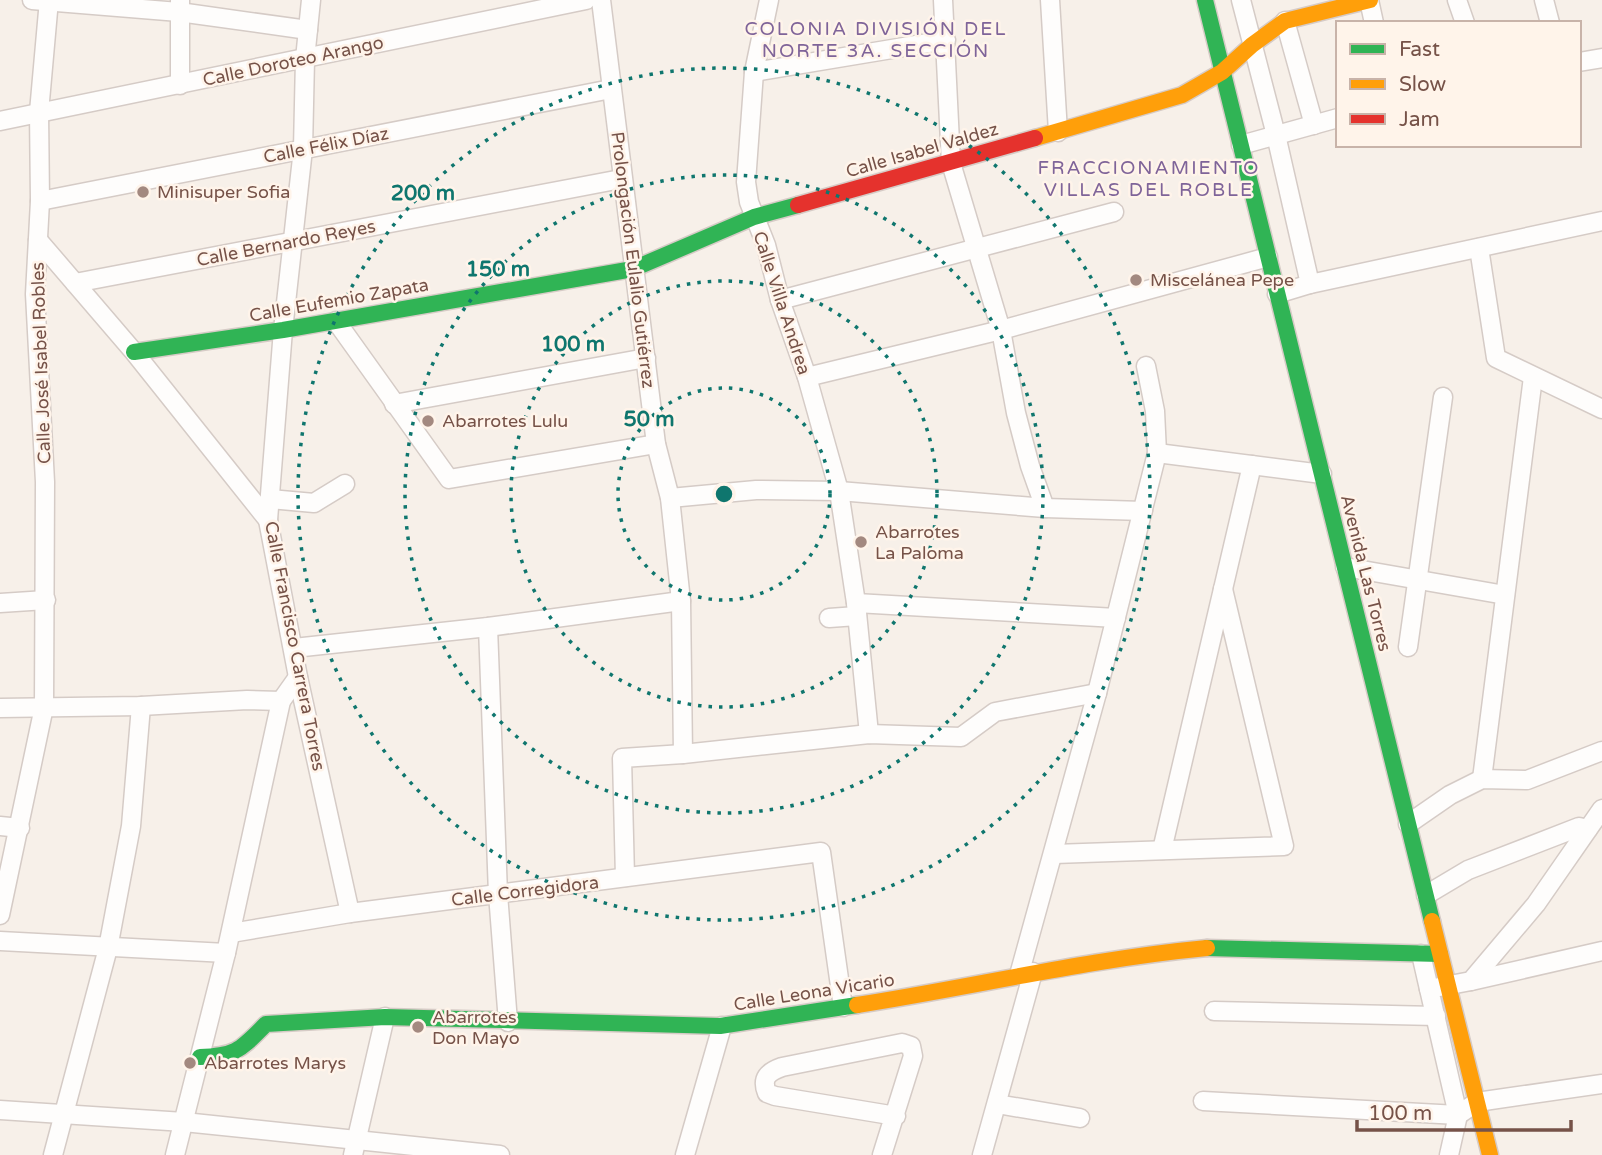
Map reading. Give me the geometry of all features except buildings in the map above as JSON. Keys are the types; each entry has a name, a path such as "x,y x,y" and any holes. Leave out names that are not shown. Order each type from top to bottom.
{"street":[{"name":"Calle Francisco Carrera Torres","path":"311,0 305,59 303,149 283,330 268,520 298,677 350,913"},
{"name":"Calle Doroteo Arango","path":"0,121 586,0"},
{"name":"Prolongación Eulalio Gutiérrez","path":"601,0 621,179 656,444 670,499 681,601 682,754"},
{"name":"Calle Villa Andrea","path":"769,0 754,72 746,182 754,217 766,245 780,300 807,377 839,491 857,610 869,734"},
{"path":"943,0 951,163 1001,330 1016,413 1045,508"},
{"path":"1050,0 1058,132"},
{"name":"Avenida Las Torres","path":"1205,0 1490,1155"},
{"path":"1241,0 1276,135 1310,284"},
{"path":"1314,125 1285,21 1369,0 1374,21"},
{"path":"1457,0 1464,21"},
{"path":"1544,0 1549,21"},
{"path":"43,1 180,6 308,30"},
{"name":"Calle José Isabel Robles","path":"0,915 44,706 45,482 35,294 40,201 39,112 43,1"},
{"path":"180,6 180,85"},
{"name":"Calle Isabel Valdez","path":"633,269 754,217 1182,95 1222,72 1252,45 1285,21"},
{"path":"754,72 946,40"},
{"path":"1581,62 1602,58"},
{"name":"Calle Félix Díaz","path":"40,201 611,89"},
{"path":"1241,145 1336,119"},
{"name":"Calle Bernardo Reyes","path":"75,283 621,179"},
{"path":"780,300 1114,212"},
{"path":"1277,294 1310,284 1602,220"},
{"path":"38,240 134,352 268,520"},
{"path":"1479,248 1496,358 1532,377 1600,402"},
{"path":"807,377 1001,330 1268,257"},
{"name":"Calle Eufemio Zapata","path":"134,352 283,330 633,269"},
{"path":"336,321 449,479 656,444"},
{"path":"394,404 646,358"},
{"path":"982,1155 998,1104 1054,854 1157,453 1155,411 1146,366"},
{"path":"1482,779 1532,377"},
{"path":"1408,647 1443,397"},
{"path":"1157,453 1322,474"},
{"path":"1162,850 1252,465"},
{"path":"270,499 314,503 345,484"},
{"path":"670,499 756,490 839,491 1045,508 1143,510"},
{"path":"1345,567 1505,595"},
{"path":"1054,854 1284,846 1223,589"},
{"path":"0,603 46,600"},
{"path":"294,648 488,627 681,601"},
{"path":"829,618 857,610 1116,618"},
{"path":"488,627 498,894 508,1022"},
{"path":"175,1155 231,933 281,701 298,677"},
{"path":"625,877 622,758 869,734 961,737 995,712 1097,693"},
{"path":"0,708 281,701"},
{"path":"53,1155 108,948 131,826 141,706"},
{"path":"1408,824 1450,795 1482,779 1527,780 1602,751"},
{"path":"1472,981 1536,904 1602,809"},
{"path":"0,826 20,828"},
{"path":"1426,895 1468,870 1578,827 1588,829"},
{"name":"Calle Corregidora","path":"231,933 350,913 821,852 843,1007"},
{"path":"0,941 226,953"},
{"name":"Calle Leona Vicario","path":"200,1057 225,1056 246,1045 266,1024 385,1017 722,1026 952,990 1026,974 1205,948 1440,954"},
{"path":"1429,989 1602,951"},
{"path":"1422,954 1458,1115 1449,1155"},
{"path":"1214,1011 1436,1016"},
{"path":"356,1147 385,1017"},
{"path":"685,1155 722,1026"},
{"path":"883,1155 896,1116 913,1056 911,1046 902,1043 782,1067 765,1077 767,1093 775,1096 896,1116"},
{"path":"1203,1101 1458,1115 1477,1102 1602,1084"},
{"path":"998,1104 1080,1118"},
{"path":"0,1110 184,1122 356,1147 500,1155"}],"traffic: fast":[{"path":"1205,0 1432,921"},
{"path":"134,352 283,330 633,269 754,217 798,205"},
{"path":"1207,948 1440,954"},
{"path":"200,1057 238,1050 266,1024 385,1017 720,1026 857,1005"}],"traffic: slow":[{"path":"1035,138 1182,95 1222,72 1252,45 1285,21 1370,0"},
{"path":"1432,921 1490,1155"},
{"path":"857,1005 1075,966 1207,948"}],"traffic: jam":[{"path":"798,205 1035,138"}],"place":[{"name":"Minisuper Sofia","path":"143,192"},
{"name":"Miscelánea Pepe","path":"1136,280"},
{"name":"Abarrotes Lulu","path":"428,421"},
{"name":"Abarrotes La Paloma","path":"861,542"},
{"name":"Abarrotes Don Mayo","path":"418,1027"},
{"name":"Abarrotes Marys","path":"190,1063"}],"district":[{"name":"COLONIA DIVISIÓN DEL NORTE 3A. SECCIÓN","path":"876,39"},
{"name":"FRACCIONAMIENTO VILLAS DEL ROBLE","path":"1149,178"}]}
